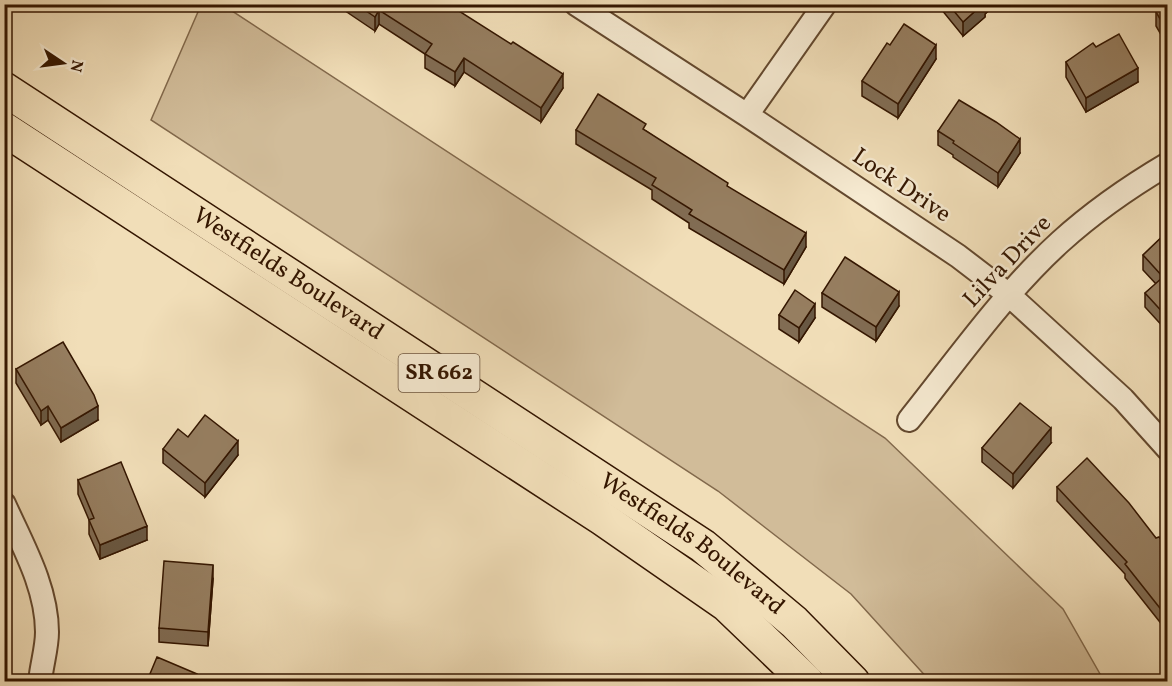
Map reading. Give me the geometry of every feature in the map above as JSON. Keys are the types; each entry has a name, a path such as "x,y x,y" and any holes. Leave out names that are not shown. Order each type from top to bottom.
{"main road":[{"name":"Westfields Boulevard","path":"4,89 703,546 794,622 853,681"},
{"name":"Westfields Boulevard","path":"4,129 666,562 727,606 807,681"}],"street":[{"name":"Lock Drive","path":"576,4 958,256 1009,295 1123,399 1167,449"},
{"path":"747,116 825,4"},
{"name":"Lilva Drive","path":"909,420 1009,295 1059,243 1102,207 1167,164"},
{"path":"4,504 37,577 46,610 47,634 41,674"}],"shaded area":[{"path":"201,5 223,5 885,438 1063,609 1104,681 930,681 851,594 718,491 151,120"}],"building":[{"path":"356,4 448,4 563,74 541,108 464,58 455,72 425,54 432,44 379,10 375,17"},
{"path":"948,4 983,4 963,22"},
{"path":"1167,5 1167,31 1156,12"},
{"path":"904,24 936,45 898,104 862,81 887,43 890,45"},
{"path":"1119,34 1138,68 1086,98 1066,62 1093,43 1096,47"},
{"path":"598,94 646,124 643,129 728,183 727,186 806,233 784,270 689,214 692,210 652,185 656,178 576,130"},
{"path":"959,100 1020,139 998,173 938,131"},
{"path":"1167,232 1167,317 1145,293 1163,277 1143,255"},
{"path":"845,257 899,292 876,327 822,293"},
{"path":"795,290 815,304 799,328 779,315"},
{"path":"4,297 10,303 4,309"},
{"path":"63,342 98,406 61,428 48,406 41,411 16,369"},
{"path":"1020,403 1051,428 1013,474 982,448"},
{"path":"205,415 238,441 205,483 163,449 178,429 188,437"},
{"path":"1087,458 1129,503 1156,538 1159,537 1167,547 1167,617 1125,564 1127,562 1057,487"},
{"path":"121,462 147,526 100,545 89,520 94,518 78,480"},
{"path":"164,561 213,565 208,632 159,628"},
{"path":"157,657 197,674 194,681 147,681"}]}
